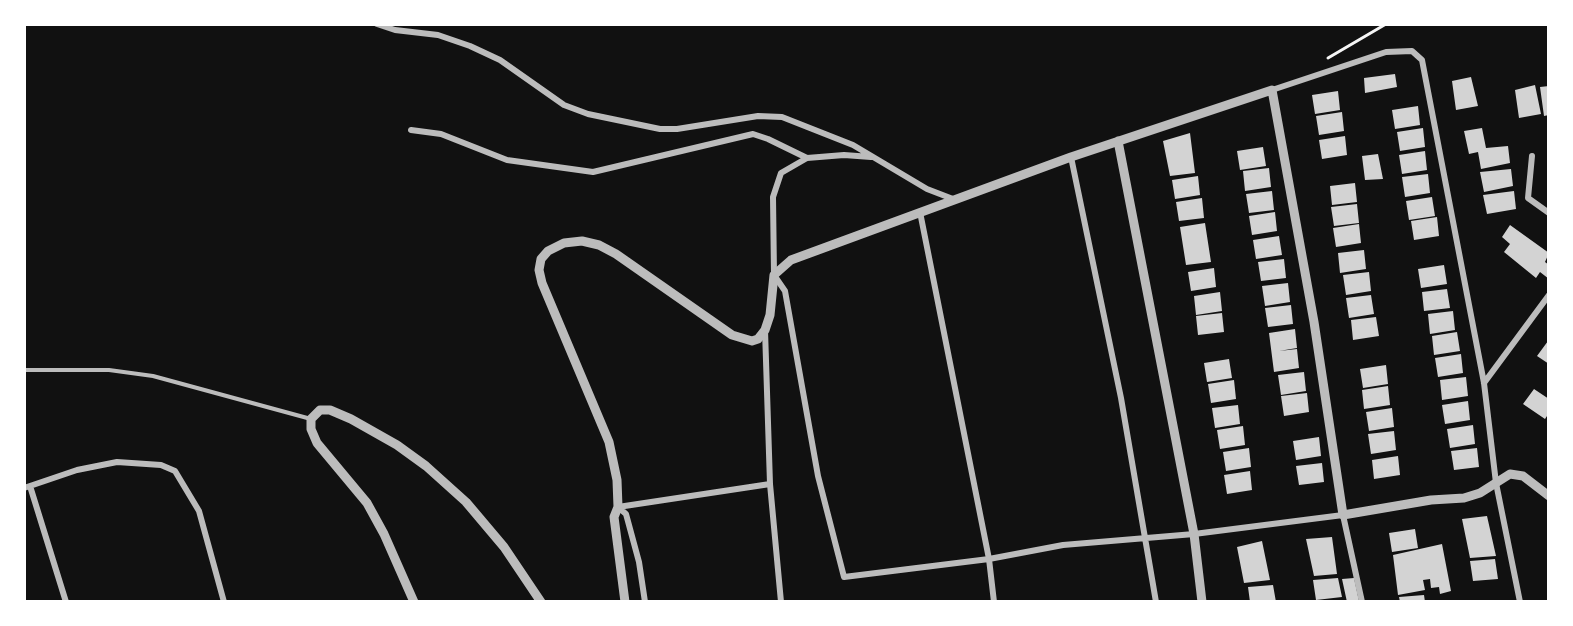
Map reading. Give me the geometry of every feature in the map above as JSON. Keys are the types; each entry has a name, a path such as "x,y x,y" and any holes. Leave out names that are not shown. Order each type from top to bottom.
{"street":[{"path":"377,24 395,30 438,35 470,46 500,60 557,101 588,114 660,129 677,129 758,116 782,117 834,136 927,189 953,199"},
{"path":"774,274 791,260 808,253 1071,157 1386,52 1412,51 1422,60 1484,383 1496,483 1520,602"},
{"path":"1272,90 1314,322 1342,515 1362,602"},
{"path":"411,130 441,134 507,160 593,172 753,134 807,158"},
{"path":"1118,141 1194,534 1202,602"},
{"path":"625,602 614,517 618,507 609,442 543,284 539,270 542,259 564,243 582,241 598,246 616,254 732,335 752,341 758,339 765,330 770,315 774,274 773,197 781,173 807,158 831,155 871,157"},
{"path":"1532,156 1528,198 1549,213"},
{"path":"1071,157 1121,398 1143,537 1156,602"},
{"path":"920,212 989,559 994,602"},
{"path":"774,274 785,291 818,476 844,577 989,559 1063,546 1194,534 1342,515 1431,500 1464,498 1510,474 1523,476 1549,496"},
{"path":"1484,383 1549,295"},
{"path":"765,330 770,484 781,602"},
{"path":"414,602 368,503 317,443 311,429 311,419 320,410 330,410 397,445 426,466 466,502 504,547 541,602"},
{"path":"66,602 27,487 77,470 117,462 161,465 175,471 199,511 224,602"},
{"path":"618,507 770,484"},
{"path":"618,507 626,514 639,562 645,602"}],"lane":[{"path":"24,370 109,370 153,376 311,419"}],"path":[{"path":"1324,60 1386,24"}],"building":[{"path":"1395,74 1397,87 1365,93 1364,78"},
{"path":"1471,77 1478,106 1456,110 1452,81"},
{"path":"1535,85 1541,114 1519,118 1515,90"},
{"path":"1549,86 1549,115 1544,116 1540,87"},
{"path":"1338,91 1340,110 1315,114 1312,95"},
{"path":"1418,106 1420,125 1395,129 1392,110"},
{"path":"1342,112 1344,131 1319,135 1316,116"},
{"path":"1423,128 1425,147 1400,151 1397,132"},
{"path":"1482,128 1486,148 1508,146 1510,163 1481,169 1478,152 1469,154 1464,131"},
{"path":"1190,133 1195,173 1170,176 1163,141"},
{"path":"1345,136 1347,155 1322,159 1319,140"},
{"path":"1263,147 1266,166 1240,170 1237,151"},
{"path":"1425,151 1427,170 1402,174 1399,155"},
{"path":"1378,154 1383,179 1365,180 1362,156"},
{"path":"1269,168 1271,187 1245,191 1243,171"},
{"path":"1511,169 1513,186 1484,192 1480,172"},
{"path":"1428,174 1430,193 1405,197 1402,177"},
{"path":"1198,176 1200,195 1175,199 1172,180"},
{"path":"1355,183 1357,202 1332,205 1330,186"},
{"path":"1272,191 1274,210 1249,213 1246,194"},
{"path":"1514,191 1516,209 1487,214 1483,195"},
{"path":"1432,197 1435,216 1409,220 1406,201"},
{"path":"1202,198 1204,218 1179,221 1176,202"},
{"path":"1357,204 1359,223 1334,226 1331,207"},
{"path":"1275,212 1277,231 1252,235 1249,216"},
{"path":"1437,217 1439,236 1414,240 1411,221"},
{"path":"1205,223 1211,262 1186,265 1180,227"},
{"path":"1359,224 1361,243 1336,247 1333,228"},
{"path":"1510,225 1549,253 1545,262 1549,265 1549,279 1540,272 1536,278 1504,252 1510,244 1502,237"},
{"path":"1279,236 1282,255 1256,259 1253,240"},
{"path":"1364,250 1366,269 1340,273 1338,253"},
{"path":"1284,259 1286,278 1261,281 1258,262"},
{"path":"1444,265 1447,284 1421,288 1418,269"},
{"path":"1214,268 1216,287 1191,291 1188,272"},
{"path":"1369,272 1371,291 1346,295 1343,275"},
{"path":"1288,283 1290,302 1265,306 1262,286"},
{"path":"1447,289 1450,308 1424,311 1422,292"},
{"path":"1220,292 1222,311 1196,315 1194,296"},
{"path":"1371,295 1374,314 1349,318 1346,298"},
{"path":"1291,305 1293,324 1268,327 1265,308"},
{"path":"1453,311 1455,330 1430,334 1428,314"},
{"path":"1222,313 1224,332 1198,335 1196,316"},
{"path":"1376,317 1379,336 1353,340 1351,320"},
{"path":"1295,329 1297,348 1279,351 1297,349 1299,368 1274,372 1269,333"},
{"path":"1457,332 1460,351 1434,355 1432,336"},
{"path":"1549,342 1549,364 1537,356"},
{"path":"1461,354 1463,373 1438,377 1435,358"},
{"path":"1229,359 1232,378 1207,382 1204,363"},
{"path":"1386,365 1388,384 1363,388 1360,369"},
{"path":"1304,372 1306,391 1281,395 1278,375"},
{"path":"1466,377 1468,396 1442,400 1440,380"},
{"path":"1234,380 1236,399 1211,403 1208,384"},
{"path":"1388,386 1390,405 1364,409 1362,390"},
{"path":"1534,389 1549,399 1549,413 1545,419 1523,404"},
{"path":"1307,393 1309,412 1284,416 1281,396"},
{"path":"1468,401 1470,420 1445,424 1442,405"},
{"path":"1238,405 1240,424 1215,428 1212,408"},
{"path":"1392,408 1394,427 1369,431 1366,412"},
{"path":"1473,425 1475,444 1450,448 1447,429"},
{"path":"1243,426 1245,445 1220,449 1217,430"},
{"path":"1394,431 1396,450 1371,454 1368,434"},
{"path":"1319,437 1321,456 1296,460 1293,441"},
{"path":"1249,448 1251,467 1226,471 1223,452"},
{"path":"1477,448 1479,467 1454,470 1451,451"},
{"path":"1398,456 1400,475 1374,479 1372,460"},
{"path":"1322,463 1324,482 1299,485 1296,466"},
{"path":"1250,471 1252,490 1227,494 1224,475"},
{"path":"1487,516 1496,556 1470,558 1462,519"},
{"path":"1415,529 1418,548 1392,552 1389,533"},
{"path":"1332,537 1337,574 1314,576 1306,539"},
{"path":"1262,541 1270,580 1244,583 1237,547"},
{"path":"1442,544 1451,591 1440,594 1439,587 1431,588 1430,579 1423,580 1425,590 1398,595 1393,555"},
{"path":"1495,559 1498,579 1473,581 1470,561"},
{"path":"1338,578 1342,597 1316,600 1313,580"},
{"path":"1354,578 1359,601 1347,602 1342,579"},
{"path":"1273,585 1276,602 1250,602 1248,587"},
{"path":"1424,595 1425,602 1400,602 1399,597"}]}
